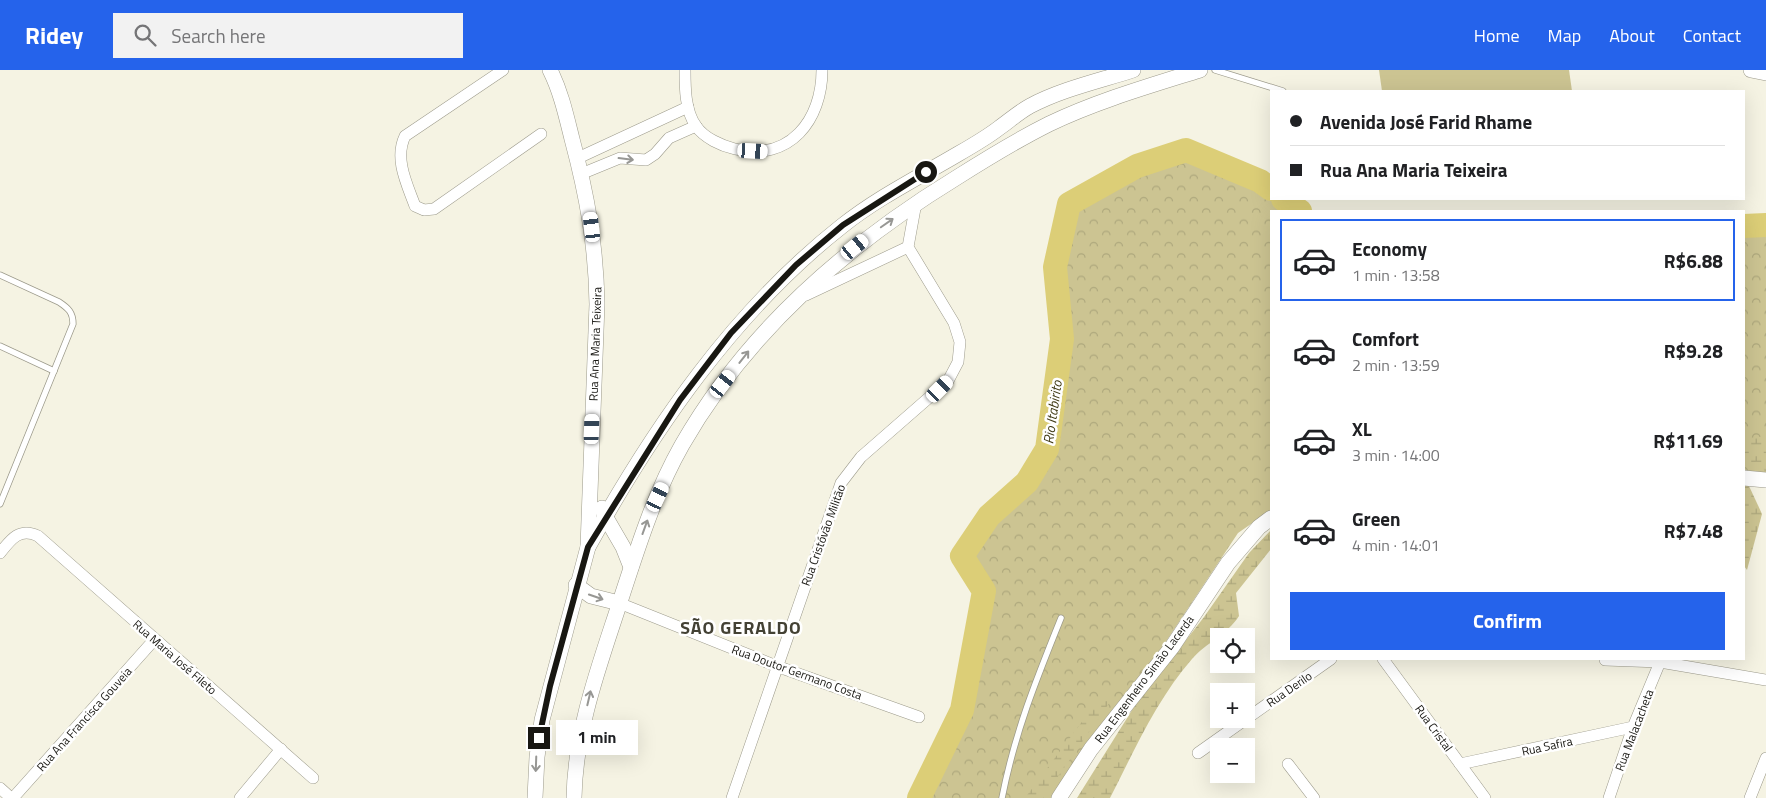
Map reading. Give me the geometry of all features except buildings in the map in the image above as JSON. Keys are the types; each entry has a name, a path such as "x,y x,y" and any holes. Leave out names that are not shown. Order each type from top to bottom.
{"street":[{"path":"503,70 405,136 401,147 402,165 404,178 415,206 424,210 434,208 541,134"},
{"name":"Rua Ana Maria Teixeira","path":"535,798 536,756 542,720 576,585 588,547 597,264 590,212 578,158 563,101 550,70"},
{"path":"685,70 688,107 696,126 725,146 743,151 763,152 784,146 801,132 815,112 822,90 822,70"},
{"path":"588,547 605,516 680,400 731,333 796,265 843,225 895,191 997,130 1028,107 1050,97 1134,70"},
{"path":"574,798 586,713 631,567 650,514 682,446 712,398 757,341 791,302 870,235 916,203 1050,124 1131,92 1200,70"},
{"path":"1751,70 1766,73"},
{"path":"578,158 688,107"},
{"path":"581,174 620,158 646,160 655,154 668,138 696,126"},
{"path":"791,302 908,247 916,203"},
{"name":"Rua Cristóvão Militão","path":"732,798 779,667 841,483 861,458 948,381 958,362 960,342 954,323 908,247"},
{"path":"591,468 605,516 618,536 631,567"},
{"path":"1745,478 1766,480"},
{"name":"Rua Engenheiro Simão Lacerda","path":"1059,798 1091,749 1172,647 1228,563 1270,519"},
{"name":"Rua Maria José Fileto","path":"0,553 18,534 30,532 38,536 313,778"},
{"path":"576,585 591,596 620,604"},
{"name":"Rua Doutor Germano Costa","path":"620,604 779,667 919,717"},
{"name":"Rua Ana Francisca Gouveia","path":"12,798 154,640"},
{"name":"Rua Derilo","path":"1198,753 1330,660"},
{"name":"Rua Cristal","path":"1384,660 1485,798"},
{"path":"1605,660 1660,662 1766,680"},
{"name":"Rua Malacacheta","path":"1609,798 1633,727 1660,662"},
{"name":"Rua Safira","path":"1460,764 1633,727"},
{"path":"240,798 281,749"},
{"path":"1750,798 1766,758"},
{"path":"1288,764 1314,798"},
{"path":"0,788 12,798"}],"lane":[{"path":"1215,70 1280,90"},
{"path":"0,275 59,302 68,308 73,315 73,324 1,496 0,504"},
{"path":"0,346 54,371"},
{"path":"1002,798 1012,749 1030,693 1061,618"}],"green space":[{"path":"1379,70 1569,70 1572,90 1382,90"},
{"path":"1186,150 1260,181 1270,188 1270,200 1284,200 1299,210 1270,210 1270,511 1238,533 1163,646 1085,748 1053,798 919,798 962,710 984,592 962,556 989,516 1027,482 1047,449 1062,339 1055,267 1069,204 1137,166"},
{"path":"1766,225 1766,473 1745,475 1745,226"},
{"path":"1766,436 1766,470 1745,465 1745,439"},
{"path":"1745,484 1749,486 1762,514 1747,570 1745,567"},
{"path":"1270,531 1270,550 1236,593 1239,616 1229,628 1210,628 1210,643 1192,659 1157,708 1110,798 1077,798 1134,707 1204,617 1249,553"},
{"path":"1102,695 1110,702 1043,798 1025,798"}],"waterway":[{"name":"Rio Itabirito","path":"919,798 962,710 984,591 962,556 989,516 1027,482 1047,449 1062,339 1055,267 1069,204 1137,166 1186,150 1260,181 1270,188"},
{"name":"Rio Itabirito","path":"1284,200 1299,210"},
{"name":"Rio Itabirito","path":"1745,226 1766,225"}],"district":[{"name":"SÃO GERALDO","path":"741,627"}],"route":[{"path":"539,738 550,686 576,585 588,547 605,516 680,400 731,333 796,265 843,225 926,172"}]}
